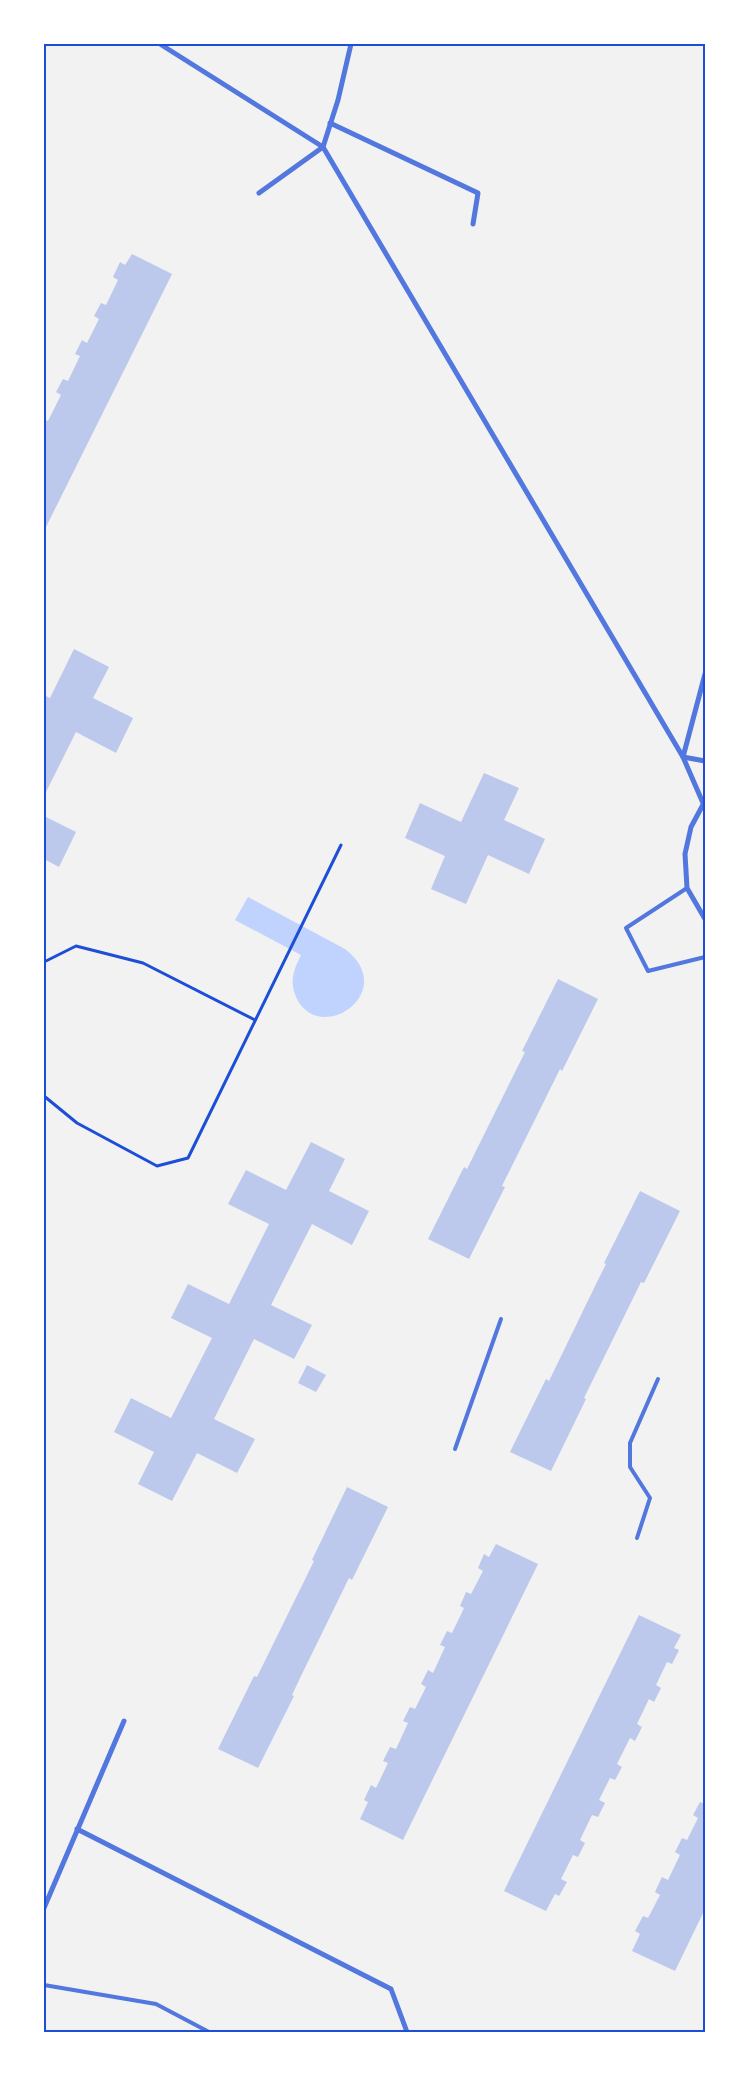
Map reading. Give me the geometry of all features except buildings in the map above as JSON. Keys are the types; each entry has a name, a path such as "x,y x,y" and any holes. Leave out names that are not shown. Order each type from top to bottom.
{"street":[{"path":"160,44 324,147 683,757 704,802 687,837 685,854 687,888 705,919"},
{"path":"259,193 324,147 351,44"},
{"path":"330,123 478,193 473,224"},
{"path":"683,757 705,674"},
{"path":"683,757 705,761"},
{"path":"44,1908 124,1721"},
{"path":"77,1829 391,1989 407,2032"}],"lane":[{"path":"687,888 626,928 648,971 705,957"},
{"path":"455,1449 501,1319"},
{"path":"637,1538 650,1498 630,1467 630,1443 658,1379"},
{"path":"44,1985 156,2004 209,2032"}],"path":[{"path":"44,1096 77,1123 157,1166 188,1158 341,845"},
{"path":"44,962 76,946 143,963 255,1020"}],"water":[{"path":"248,897 345,949 360,965 364,981 360,996 351,1007 337,1015 322,1017 308,1012 297,999 293,988 294,972 301,955 235,920"}]}
